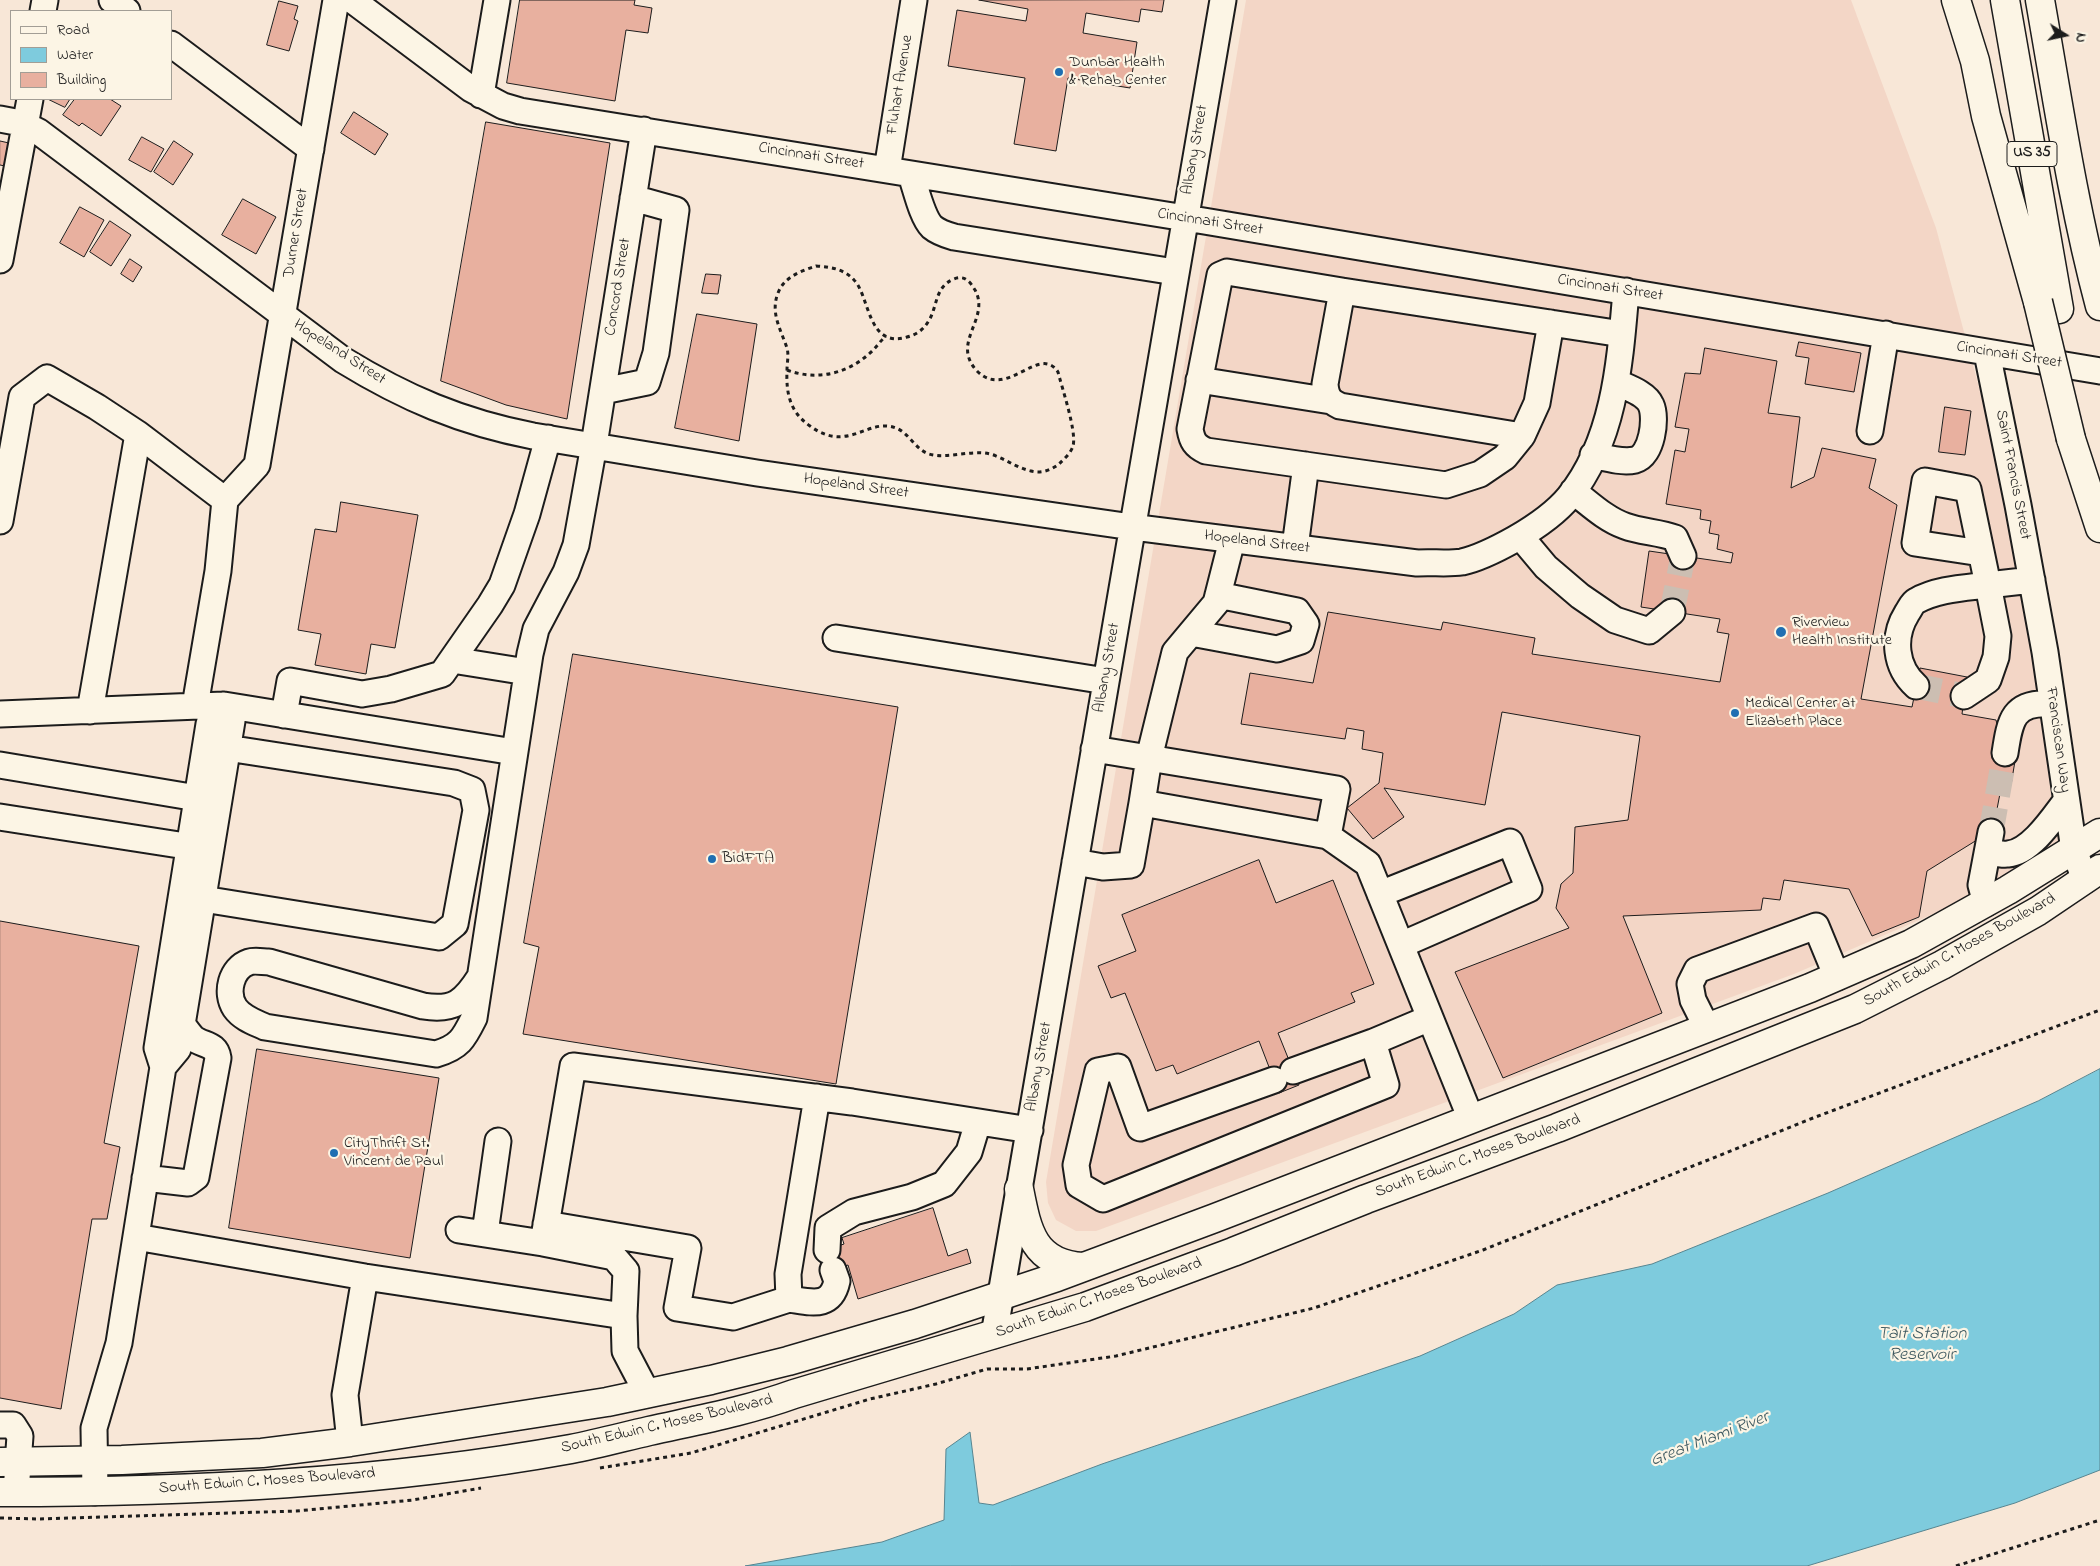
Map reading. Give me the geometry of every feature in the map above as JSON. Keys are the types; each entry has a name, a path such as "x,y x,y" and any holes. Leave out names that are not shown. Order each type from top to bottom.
{"main road":[{"path":"1944,0 1964,63 1986,116 2048,305"},
{"path":"1956,0 1975,61 1986,116"},
{"name":"US 35","path":"2005,0 2048,305 2100,526"},
{"name":"US 35","path":"2040,0 2077,201 2100,306"},
{"name":"South Edwin C. Moses Boulevard","path":"9,1461 95,1460 262,1453 350,1442 598,1404 711,1380 788,1361 915,1324 1083,1267 1471,1120 1836,977 1911,944 1986,903 2100,833"},
{"name":"South Edwin C. Moses Boulevard","path":"8,1492 95,1492 319,1480 453,1467 572,1449 725,1415 994,1336 1085,1307 1557,1128 1851,1010 1942,965 2038,911 2092,875"},
{"path":"1836,977 1851,1010"},
{"path":"1707,1028 1720,1063"},
{"path":"1471,1120 1483,1156"},
{"path":"1019,1189 1026,1225 1040,1249 1049,1257 1064,1264 1083,1267"}],"street":[{"path":"112,0 126,10"},
{"name":"Durner Street","path":"224,500 257,466 284,316 336,0"},
{"name":"Cincinnati Street","path":"352,0 481,95 520,111 1184,218 2100,371"},
{"path":"481,95 496,0"},
{"name":"Fluhart Avenue","path":"887,170 914,0"},
{"name":"Albany Street","path":"994,1336 1184,218 1223,0"},
{"path":"172,45 311,149"},
{"path":"0,260 30,100"},
{"name":"Hopeland Street","path":"0,119 26,124 39,132 343,360 378,381 448,414 506,431 758,473 1132,527 1417,563 1462,562 1496,549 1520,536 1549,516 1569,497 1593,455 1602,434 1613,398 1626,291"},
{"name":"Concord Street","path":"480,977 469,995 453,1006 437,1008 423,1006 269,962 251,961 238,968 232,979 230,994 235,1008 245,1018 265,1027 436,1054 450,1050 463,1040 474,1018 527,672 536,629 566,572 576,545 594,445 644,130"},
{"path":"911,175 924,212 932,226 942,233 954,237 1175,272"},
{"path":"602,391 647,382 656,353 676,210 633,198"},
{"path":"1551,323 1537,403 1522,436 1505,457 1480,474 1446,485 1206,451 1197,447 1192,440 1190,429 1220,275 1227,272 1622,334"},
{"path":"1331,402 1325,394 1324,384 1342,291"},
{"path":"1870,431 1886,334"},
{"name":"Saint Francis Street","path":"1987,353 2034,589"},
{"path":"0,521 22,397 47,378 98,407 138,434 224,500 218,571 195,706"},
{"path":"1199,380 1331,402 1340,406 1522,436"},
{"path":"1593,455 1623,461 1637,460 1645,454 1651,439 1654,418 1651,404 1643,396 1616,382"},
{"path":"90,710 138,434"},
{"path":"284,714 290,681 362,694 391,689 442,674 490,606 502,585 530,504 548,438"},
{"path":"1295,547 1306,465"},
{"path":"1573,491 1604,515 1625,526 1661,533 1675,538 1683,556"},
{"path":"1520,536 1546,567 1580,596 1615,620 1650,632 1672,612"},
{"path":"1075,862 1104,867 1131,865 1149,758 1175,652 1216,603 1232,540"},
{"path":"1964,696 1988,680 1996,657 1998,636 1981,553"},
{"path":"1916,686 1906,676 1897,651 1902,621 1914,601 1941,591 1988,585 2034,589"},
{"name":"Franciscan Way","path":"2034,589 2074,850 2092,875"},
{"path":"1191,632 1277,649 1301,641 1306,624 1297,611 1218,595"},
{"path":"836,638 1106,681"},
{"path":"452,660 527,672"},
{"path":"2005,752 2008,729 2013,717 2025,707 2040,703 2052,704"},
{"path":"0,714 224,705 514,752"},
{"path":"208,799 227,748 232,721 224,705"},
{"path":"95,1492 94,1428 119,1343 163,1067 157,1048 200,848 208,799 209,724 224,705"},
{"path":"203,899 439,937 455,924 476,810 472,790 454,783 227,748"},
{"path":"1094,749 1337,789 1328,836"},
{"path":"0,765 208,799"},
{"path":"1986,903 1981,885 1989,842 2008,854 2019,851 2036,838 2066,801"},
{"path":"1142,803 1328,836 1368,864 1471,1120"},
{"path":"0,817 200,848"},
{"path":"1380,894 1510,842 1529,889 1401,945"},
{"path":"163,1067 178,1049 203,899 200,848"},
{"path":"1707,1028 1694,1000 1690,984 1697,970 1816,926 1836,977"},
{"path":"1372,1042 1386,1085 1103,1199 1079,1186 1076,1165 1098,1071 1118,1068 1140,1128 1372,1042 1430,1018"},
{"path":"145,1178 188,1183 195,1180 218,1058 217,1051 213,1046 193,1038 182,1024"},
{"path":"545,1233 573,1066 818,1097 1030,1130"},
{"path":"789,1299 788,1274 818,1097"},
{"path":"459,1230 485,1233 545,1233 688,1248 677,1308 733,1317 789,1299 821,1303 830,1297 832,1267 828,1228 844,1220 854,1212 912,1197 944,1184 969,1152 978,1122"},
{"path":"485,1233 498,1141"},
{"path":"545,1233 614,1257 626,1271 624,1351 647,1393"},
{"path":"136,1238 624,1316"},
{"path":"350,1442 345,1395 365,1276"},
{"path":"0,1425 13,1425 20,1436 9,1461 8,1492"}],"path":[{"path":"816,266 835,267 855,280 863,295 868,313 877,329 886,336 896,338 906,338 921,331 929,321 938,293 943,285 955,278 962,278 969,281 978,297 980,306 966,348 970,363 982,375 993,380 1005,380 1035,364 1047,363 1054,366 1058,372 1071,423 1072,446 1064,459 1054,468 1045,472 1033,472 985,453 928,454 896,428 875,427 855,435 840,437 827,435 811,428 800,419 790,405 786,388 787,370 787,348 777,325 776,312 778,293 787,280 797,273 816,266"},
{"path":"787,370 798,374 819,376 838,373 871,353 886,336"},
{"path":"1956,1566 2100,1520"}],"shaded area":[{"path":"1246,0 1851,0 1936,228 1991,432 2024,602 2061,840 1968,899 1794,974 1096,1231 1076,1231 1056,1220 1048,1203 1046,1182"}],"water":[{"name":"Tait Station Reservoir","path":"2100,1069 2100,1470 2015,1503 1807,1566 745,1566 882,1542 944,1520 946,1449 970,1432 979,1503 993,1505 1102,1464 1420,1356 1514,1314 1557,1285 1652,1264 1828,1193 2038,1101"}],"building":[{"path":"520,0 635,0 634,5 652,8 648,33 626,30 615,101 507,83"},
{"name":"Dunbar Health & Rehab Center","path":"979,0 1164,0 1162,12 1141,9 1139,22 1086,13 1083,33 1137,42 1130,88 1068,78 1056,151 1014,144 1025,78 948,66 957,10 1026,21 1028,9"},
{"path":"279,1 298,6 294,19 298,21 289,51 267,45"},
{"path":"50,100 69,100 65,107"},
{"path":"74,100 112,100 121,106 101,136 82,123 79,126 63,115"},
{"path":"354,112 388,134 375,155 341,133"},
{"path":"486,122 610,143 567,419 506,405 441,381"},
{"path":"142,137 164,149 151,172 129,160"},
{"path":"0,141 9,143 5,166 0,165"},
{"path":"174,141 193,154 173,185 154,172"},
{"path":"243,199 276,217 256,254 222,235"},
{"path":"80,207 104,220 84,257 60,243"},
{"path":"110,221 131,235 111,266 90,252"},
{"path":"130,259 142,267 133,282 121,274"},
{"path":"706,274 721,275 718,294 702,293"},
{"path":"697,314 757,324 739,441 675,428"},
{"path":"1799,342 1861,353 1854,392 1805,384 1809,358 1796,356"},
{"name":"Medical Center at Elizabeth Place","path":"1705,348 1777,361 1768,413 1800,417 1791,488 1814,477 1822,448 1876,459 1869,488 1897,505 1861,699 1912,707 1920,668 1967,677 1962,714 1996,720 2000,737 2016,755 2011,785 2002,783 1993,830 1927,871 1919,917 1872,936 1849,889 1784,880 1780,900 1763,898 1761,910 1623,916 1662,1013 1503,1078 1455,972 1569,928 1556,908 1561,884 1573,873 1575,827 1628,820 1640,736 1502,712 1485,805 1384,788 1404,817 1373,839 1347,808 1379,783 1383,753 1362,749 1364,731 1347,728 1345,739 1241,724 1250,673 1313,683 1328,612 1441,630 1443,622 1535,638 1532,654 1720,682 1729,634 1717,632 1720,619 1641,607 1649,551 1731,563 1733,553 1717,549 1719,535 1709,533 1711,521 1700,519 1701,510 1666,504 1675,450 1685,452 1689,429 1675,427 1685,373 1700,374"},
{"path":"1945,407 1971,411 1965,455 1939,452"},
{"path":"341,502 418,515 395,648 371,644 366,674 315,665 321,634 298,630 315,529 336,532"},
{"path":"573,654 898,707 836,1084 523,1034 539,947 524,943"},
{"path":"1259,860 1276,903 1333,880 1374,984 1351,993 1355,1002 1278,1033 1299,1085 1279,1093 1259,1041 1177,1074 1173,1065 1156,1071 1125,993 1111,998 1098,966 1136,951 1122,915"},
{"path":"0,921 139,946 104,1143 120,1147 107,1219 92,1219 61,1409 0,1398"},
{"name":"CityThrift St. Vincent de Paul","path":"257,1049 439,1078 410,1258 229,1228"},
{"path":"933,1208 948,1256 967,1249 971,1263 858,1299 848,1265 824,1273 817,1253 844,1244 842,1238"}],"tunnel":[{"path":"1672,612 1683,556"},
{"path":"1916,686 1964,696"},
{"path":"1991,832 2005,753"}],"place":[{"name":"Dunbar Health & Rehab Center","path":"1059,72"},
{"name":"Riverview Health Institute","path":"1781,632"},
{"name":"Medical Center at Elizabeth Place","path":"1735,713"},
{"name":"BidFTA","path":"712,859"},
{"name":"CityThrift St. Vincent de Paul","path":"334,1153"}],"water label":[{"name":"Great Miami River","path":"1710,1440"}]}
